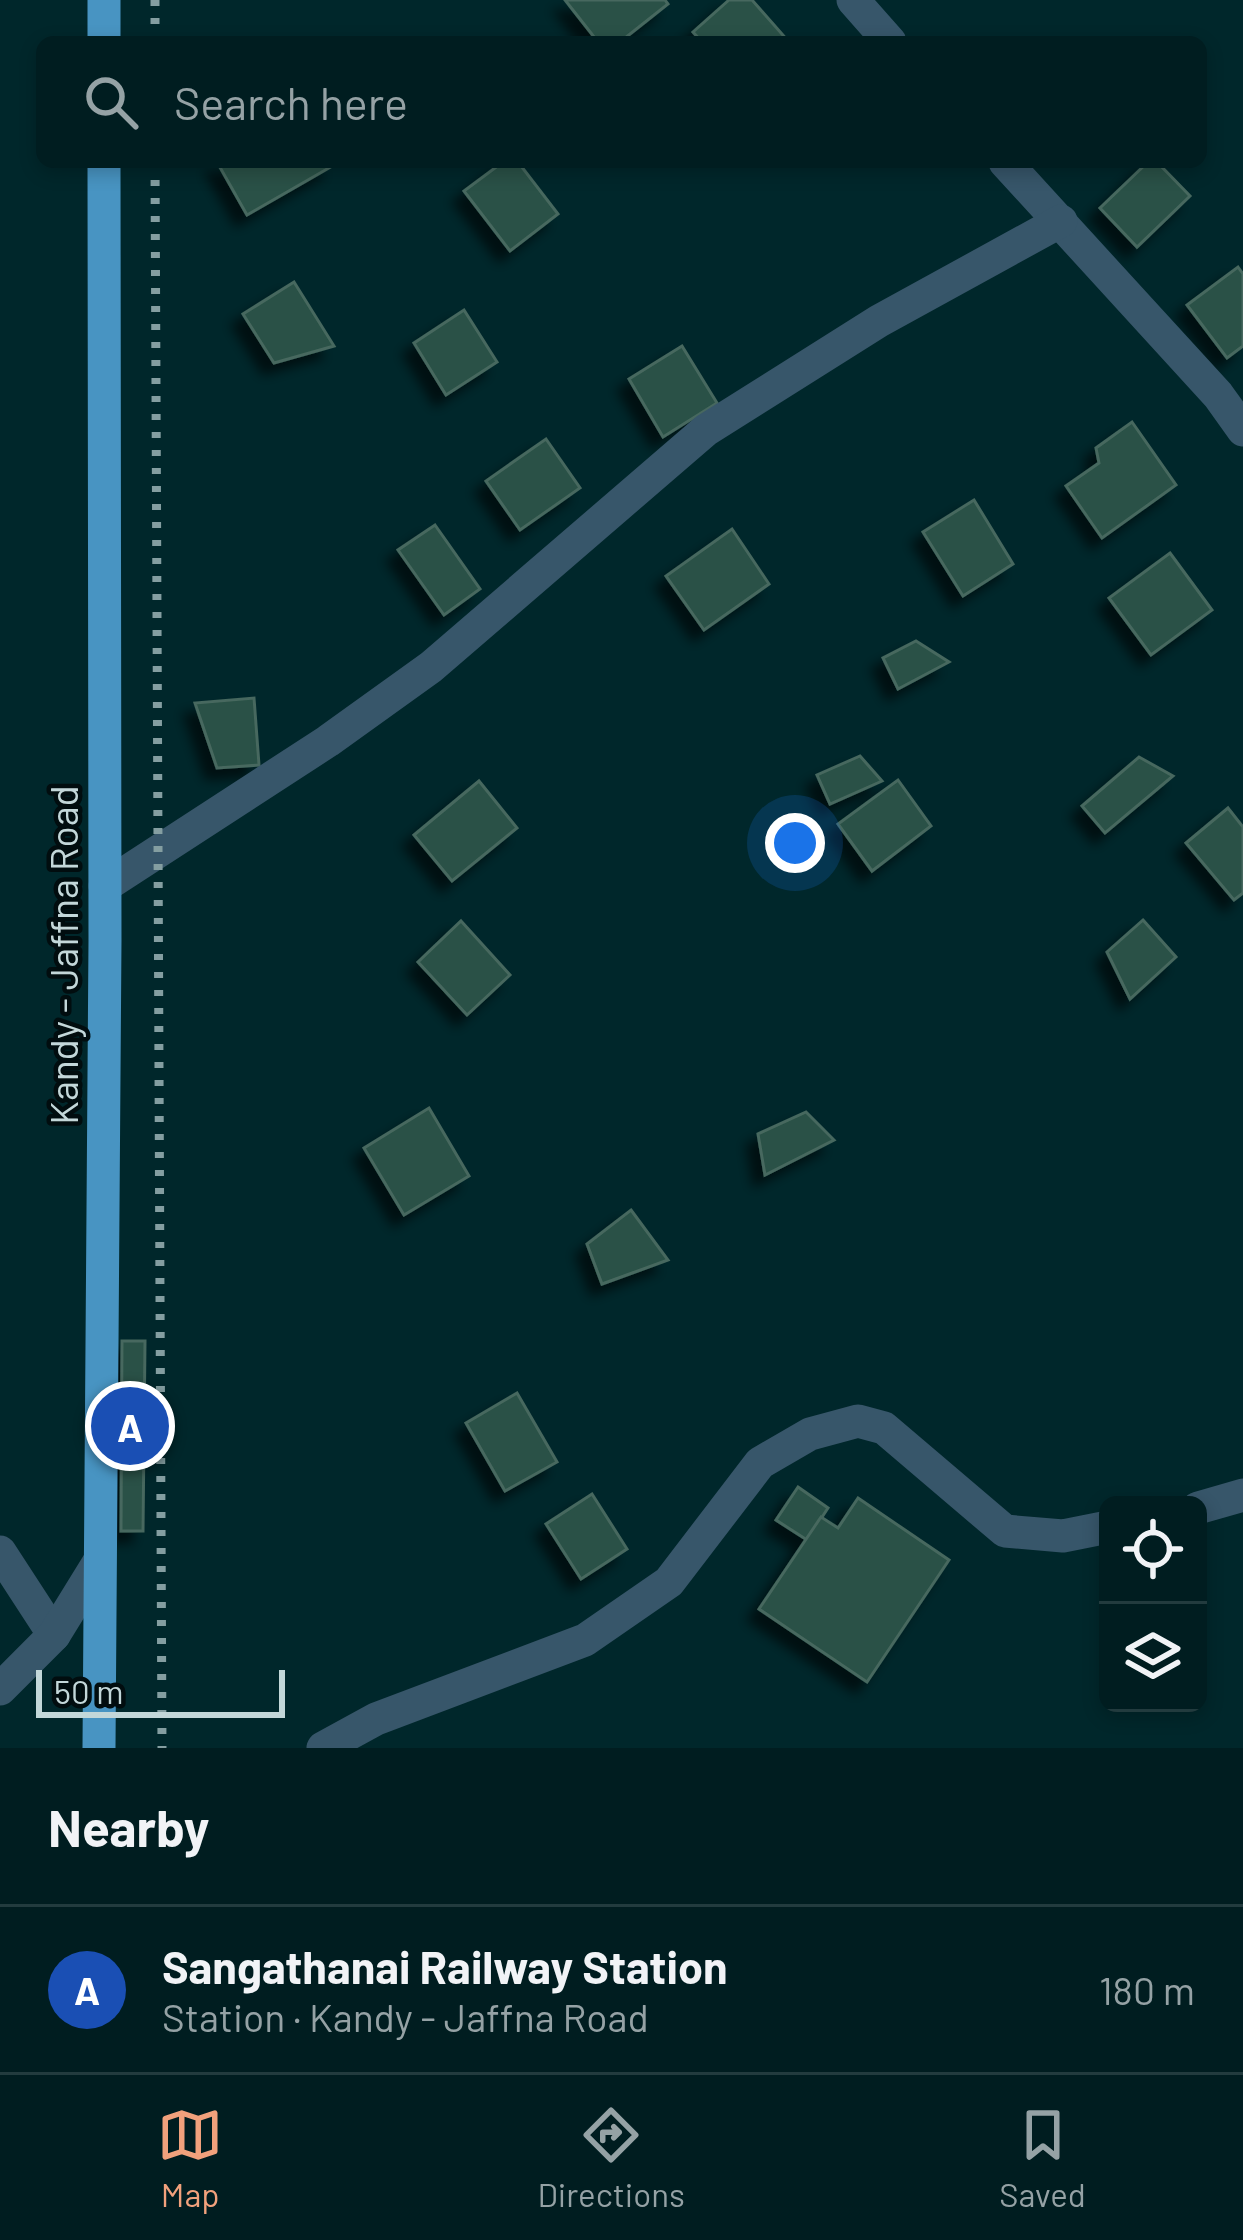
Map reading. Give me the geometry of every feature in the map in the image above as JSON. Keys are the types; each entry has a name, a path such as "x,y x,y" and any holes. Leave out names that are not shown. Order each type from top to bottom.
{"highway":[{"path":"104,0 104,36"},
{"name":"Kandy - Jaffna Road","path":"99,1748 104,168"}],"street":[{"path":"853,0 885,36"},
{"path":"1011,168 1218,395 1243,430"},
{"path":"105,886 328,741 430,667 706,430 879,321 1061,221"},
{"path":"323,1748 376,1719 584,1640 669,1582 760,1463 810,1434 858,1421 884,1429 1005,1531 1064,1536 1099,1529"},
{"path":"1207,1505 1243,1495"},
{"path":"0,1552 55,1635"},
{"path":"0,1689 55,1635 99,1562"}],"building":[{"path":"565,0 665,0 668,4 628,36 593,36"},
{"path":"729,0 752,0 784,36 697,36 693,32"},
{"path":"220,168 329,168 247,215"},
{"path":"495,168 523,168 558,214 510,251 464,191"},
{"path":"1142,168 1163,168 1190,196 1137,247 1100,208"},
{"path":"1238,267 1243,274 1243,346 1227,358 1187,305"},
{"path":"294,282 334,346 274,363 243,314"},
{"path":"464,310 497,362 446,395 414,343"},
{"path":"682,346 717,403 663,437 629,379"},
{"path":"1132,422 1176,485 1102,538 1066,486 1099,463 1096,448"},
{"path":"546,439 580,488 520,530 486,481"},
{"path":"974,500 1013,564 963,596 923,532"},
{"path":"435,525 480,589 444,615 398,550"},
{"path":"732,529 769,584 704,630 666,576"},
{"path":"1170,553 1212,610 1151,655 1109,598"},
{"path":"916,641 949,662 898,689 883,658"},
{"path":"254,698 259,765 217,768 195,703"},
{"path":"860,756 882,781 830,804 817,775"},
{"path":"1139,757 1173,776 1105,833 1082,806"},
{"path":"898,780 931,826 872,871 838,824"},
{"path":"479,781 517,828 452,881 414,835"},
{"path":"1228,808 1243,827 1243,893 1234,900 1186,843"},
{"path":"1143,920 1176,957 1130,999 1107,952"},
{"path":"461,921 510,975 467,1015 418,962"},
{"path":"429,1108 469,1176 404,1215 364,1148"},
{"path":"806,1112 834,1140 765,1175 758,1134"},
{"path":"631,1210 668,1260 602,1284 587,1244"},
{"path":"122,1341 145,1341 143,1531 121,1531"},
{"path":"517,1393 557,1462 505,1491 466,1423"},
{"path":"798,1487 828,1508 807,1540 776,1520"},
{"path":"592,1494 627,1549 581,1579 546,1524"},
{"path":"858,1498 949,1560 867,1682 759,1609 821,1517 838,1528"}],"railway":[{"path":"155,0 155,36"},
{"path":"155,168 162,1748"}],"place":[{"name":"Sangathanai Railway Station","path":"130,1426"}]}
